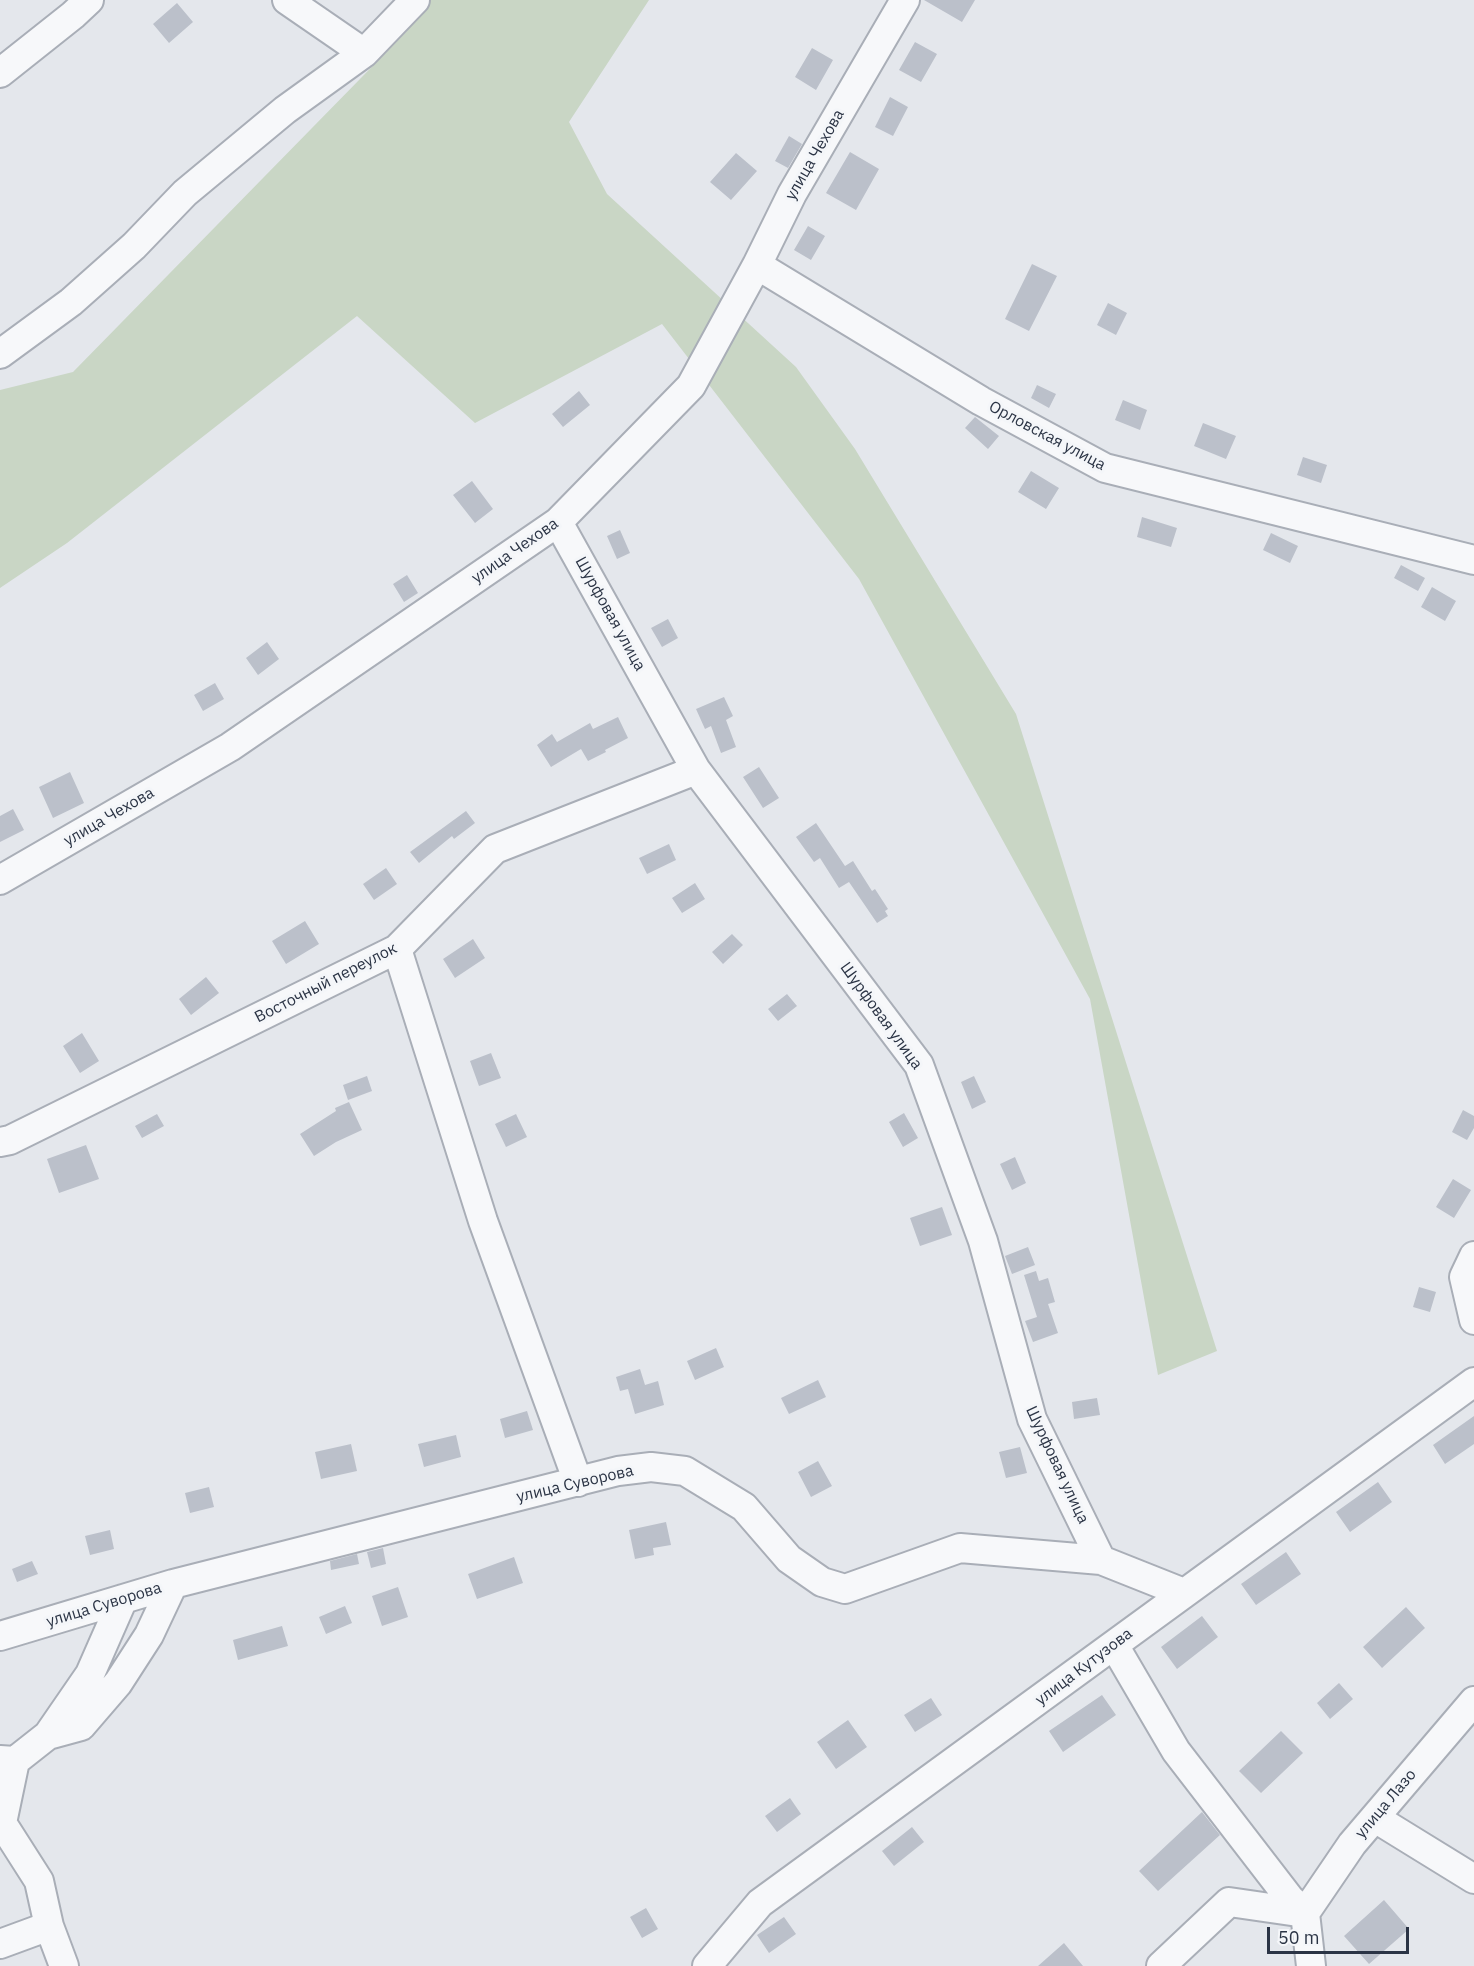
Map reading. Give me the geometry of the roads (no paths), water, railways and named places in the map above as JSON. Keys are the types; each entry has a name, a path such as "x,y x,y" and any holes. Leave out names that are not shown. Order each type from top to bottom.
{"street":[{"path":"0,73 74,15 89,0"},
{"path":"287,0 364,53"},
{"path":"0,354 71,302 134,246 185,193 276,118 364,53 415,0"},
{"name":"улица Чехова","path":"0,880 230,747 558,522 691,386 757,265 792,194 905,0"},
{"name":"Орловская улица","path":"757,265 981,401 1106,468 1474,560"},
{"name":"Шурфовая улица","path":"558,522 696,770 919,1065 984,1241 1032,1419 1101,1560"},
{"name":"Восточный переулок","path":"0,1142 10,1140 397,949 495,849 696,770"},
{"path":"397,949 483,1221 578,1482"},
{"path":"1474,1256 1464,1277 1474,1320"},
{"name":"улица Кутузова","path":"707,1966 760,1902 1474,1382"},
{"name":"улица Суворова","path":"0,1636 174,1584 618,1471 651,1467 685,1471 744,1507 789,1559 822,1582 845,1589 960,1548 1101,1560 1184,1593"},
{"path":"64,1966 49,1926 39,1881 1,1823 7,1761 48,1734 81,1726 118,1683 149,1635 174,1584"},
{"path":"48,1734 90,1674 123,1599"},
{"path":"1114,1645 1176,1751 1290,1899 1305,1913 1311,1966"},
{"name":"улица Лазо","path":"1305,1913 1352,1844 1474,1701"},
{"path":"1375,1818 1474,1879"},
{"path":"1161,1966 1229,1902 1305,1913"},
{"path":"0,1944 49,1926"}]}
